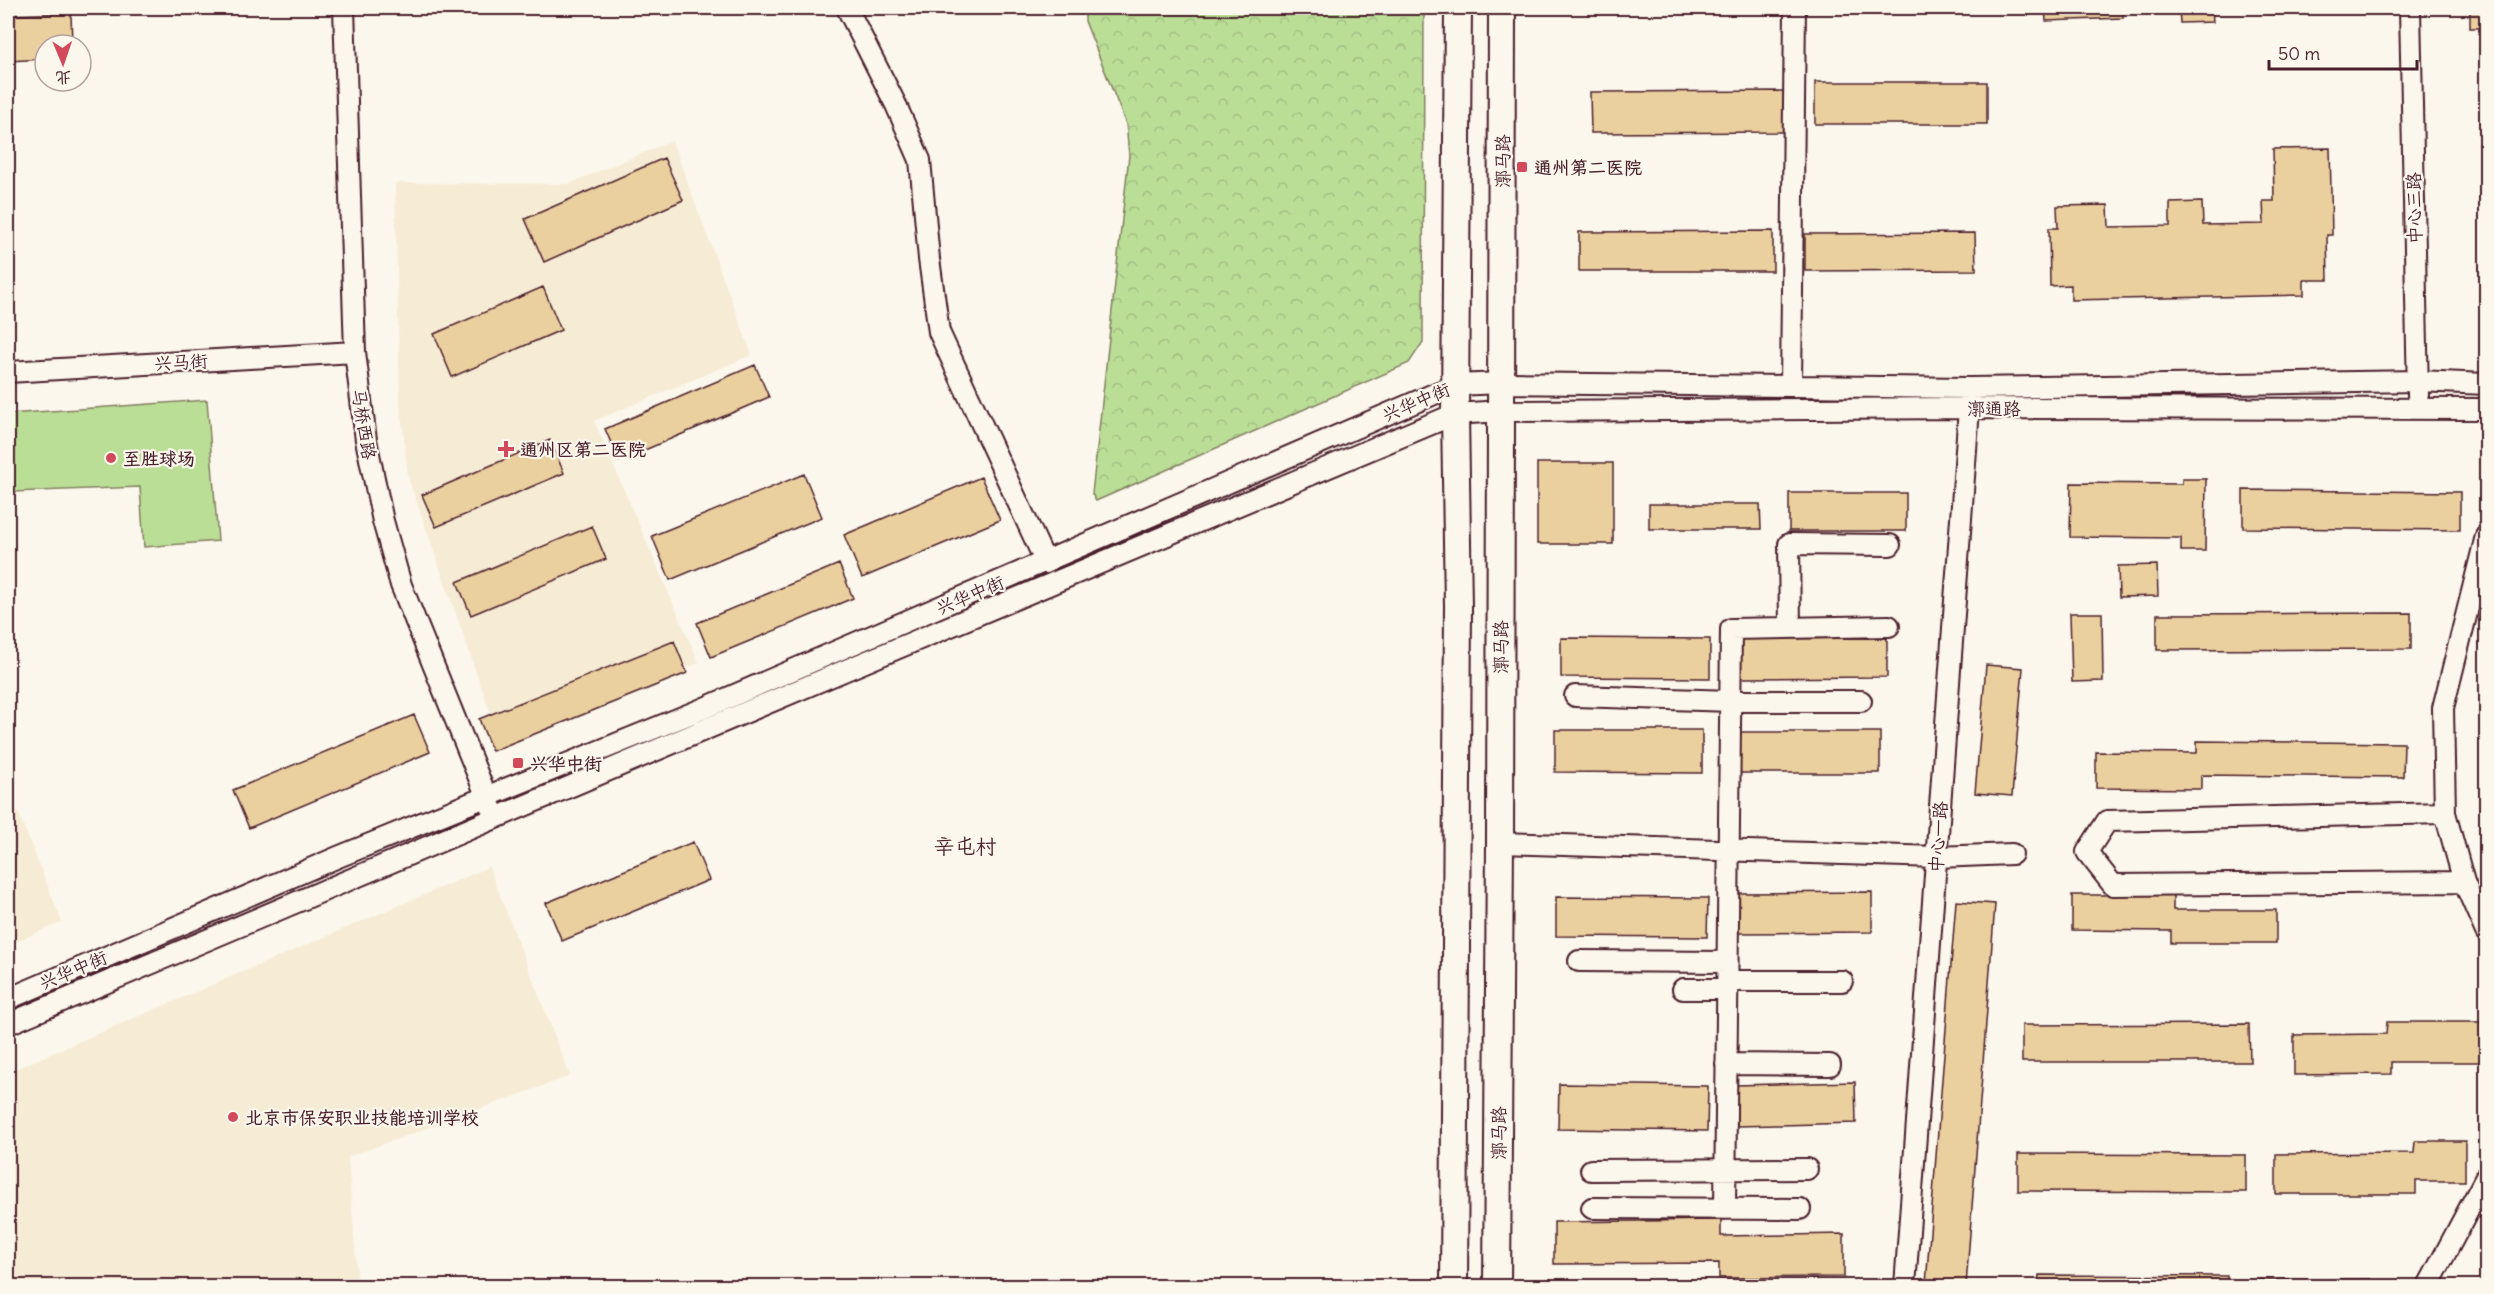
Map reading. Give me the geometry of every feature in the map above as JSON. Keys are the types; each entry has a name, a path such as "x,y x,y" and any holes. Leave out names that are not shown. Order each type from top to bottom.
{"main road":[{"path":"1454,1287 1458,606 1455,385 1458,8"},
{"name":"漷马路","path":"1497,1287 1502,8"}],"street":[{"name":"马桥西路","path":"344,8 355,352 364,430 374,481 401,585 496,819"},
{"path":"848,8 921,160 929,259 939,332 1046,562"},
{"path":"1791,386 1795,8"},
{"name":"中心三路","path":"2410,8 2418,408"},
{"name":"兴马街","path":"8,372 355,352"},
{"name":"漷通路","path":"1502,383 1970,388 2418,381 2487,384"},
{"name":"兴华中街","path":"8,999 338,857 713,705 1455,385 1502,383"},
{"name":"中心一路","path":"1905,1287 1970,388"},
{"name":"漷通路","path":"1501,411 1969,408 2487,409"},
{"name":"兴华中街","path":"8,1024 1054,581 1455,414 1501,411"},
{"path":"2487,536 2443,708 2445,813 2464,882 2487,932"},
{"path":"1790,628 1789,544 1890,544"},
{"path":"1725,1209 1731,629 1889,626"},
{"path":"1575,696 1731,701 1861,701"},
{"path":"2445,813 2107,821 2087,852 2113,885 2464,882"},
{"path":"1500,843 1936,856 2012,854"},
{"path":"1579,961 1727,977 1842,981"},
{"path":"1683,989 1727,977"},
{"path":"1726,1064 1830,1065"},
{"path":"1592,1170 1807,1169"},
{"path":"2428,1287 2487,1177"},
{"path":"1592,1208 1800,1209"}],"shaded area":[{"name":"通州区第二医院","path":"672,141 752,355 594,421 699,663 501,743 408,477 400,402 395,183 568,184"},
{"path":"8,787 62,922 8,945"},
{"name":"北京市保安职业技能培训学校","path":"489,867 570,1076 348,1157 358,1286 8,1286 8,1072"}],"green space":[{"path":"1085,8 1424,8 1423,342 1409,363 1096,501 1092,494 1129,155 1126,124 1085,21"},
{"name":"至胜球场","path":"207,400 218,541 144,547 140,487 13,492 8,414"}],"building":[{"path":"2045,8 2179,8 2123,10 2123,18 2046,21"},
{"path":"2179,8 2212,8 2213,22 2180,23"},
{"path":"2267,8 2338,8 2338,12 2267,14"},
{"path":"2470,8 2486,8 2486,28 2470,28"},
{"path":"71,13 72,33 33,33 33,60 8,61 8,15"},
{"path":"1815,82 1987,82 1987,124 1815,124"},
{"path":"1786,91 1787,132 1591,133 1590,92"},
{"path":"2330,148 2332,235 2327,235 2328,280 2304,280 2304,295 2071,300 2071,285 2050,286 2049,228 2058,228 2057,206 2108,205 2109,227 2170,226 2170,203 2202,202 2203,225 2264,224 2263,201 2274,201 2273,149"},
{"path":"664,158 683,200 544,262 525,219"},
{"path":"1773,231 1773,271 1579,271 1579,232"},
{"path":"1975,233 1976,270 1805,271 1805,234"},
{"path":"543,287 561,330 452,377 434,334"},
{"path":"755,365 769,397 619,461 605,429"},
{"path":"550,440 564,473 436,527 422,495"},
{"path":"1537,463 1613,463 1613,544 1537,544"},
{"path":"804,474 822,517 670,580 652,536"},
{"path":"981,477 1000,520 862,578 844,535"},
{"path":"2182,479 2206,479 2205,551 2181,551 2181,538 2070,537 2071,483 2182,484"},
{"path":"2243,490 2460,492 2460,530 2243,528"},
{"path":"1789,493 1906,493 1906,531 1789,531"},
{"path":"1649,504 1760,504 1761,529 1649,529"},
{"path":"592,526 606,559 471,615 457,582"},
{"path":"839,564 853,598 711,657 697,623"},
{"path":"2157,565 2158,596 2119,597 2118,566"},
{"path":"2070,613 2102,613 2103,681 2072,682"},
{"path":"2411,613 2411,649 2157,650 2157,614"},
{"path":"1561,638 1710,639 1710,678 1561,677"},
{"path":"1887,638 1887,677 1740,678 1739,639"},
{"path":"674,641 687,673 492,751 479,719"},
{"path":"1986,665 2023,668 2012,796 1975,793"},
{"path":"414,715 430,752 249,828 233,790"},
{"path":"1555,730 1702,730 1702,773 1555,772"},
{"path":"1738,732 1880,732 1880,773 1738,773"},
{"path":"2197,741 2404,743 2403,777 2201,775 2201,789 2096,788 2096,752 2197,753"},
{"path":"693,842 709,880 562,941 546,903"},
{"path":"1872,892 1872,932 1738,933 1738,893"},
{"path":"2072,895 2173,895 2173,910 2276,910 2276,943 2171,943 2171,931 2072,930"},
{"path":"1556,897 1708,898 1707,937 1556,936"},
{"path":"1956,901 1995,904 1966,1286 1926,1284"},
{"path":"2387,1022 2484,1022 2484,1062 2391,1062 2391,1074 2294,1075 2294,1035 2386,1034"},
{"path":"2249,1024 2250,1062 2022,1062 2022,1025"},
{"path":"1855,1082 1856,1123 1737,1126 1736,1085"},
{"path":"1559,1084 1708,1086 1707,1131 1558,1129"},
{"path":"2415,1141 2465,1141 2465,1181 2416,1181 2416,1194 2276,1194 2276,1154 2414,1153"},
{"path":"2018,1154 2246,1155 2246,1192 2018,1191"},
{"path":"1721,1220 1721,1236 1844,1234 1844,1277 1719,1278 1719,1263 1554,1264 1554,1222"},
{"path":"2039,1275 2227,1276 2227,1286 2038,1286"},
{"path":"2370,1279 2370,1286 2255,1286 2255,1280"}],"place":[{"name":"通州第二医院","path":"1522,167"},
{"name":"通州区第二医院","path":"506,449"},
{"name":"至胜球场","path":"111,458"},
{"name":"兴华中街","path":"518,763"},
{"name":"北京市保安职业技能培训学校","path":"233,1117"}],"district":[{"name":"辛屯村","path":"965,846"}]}
